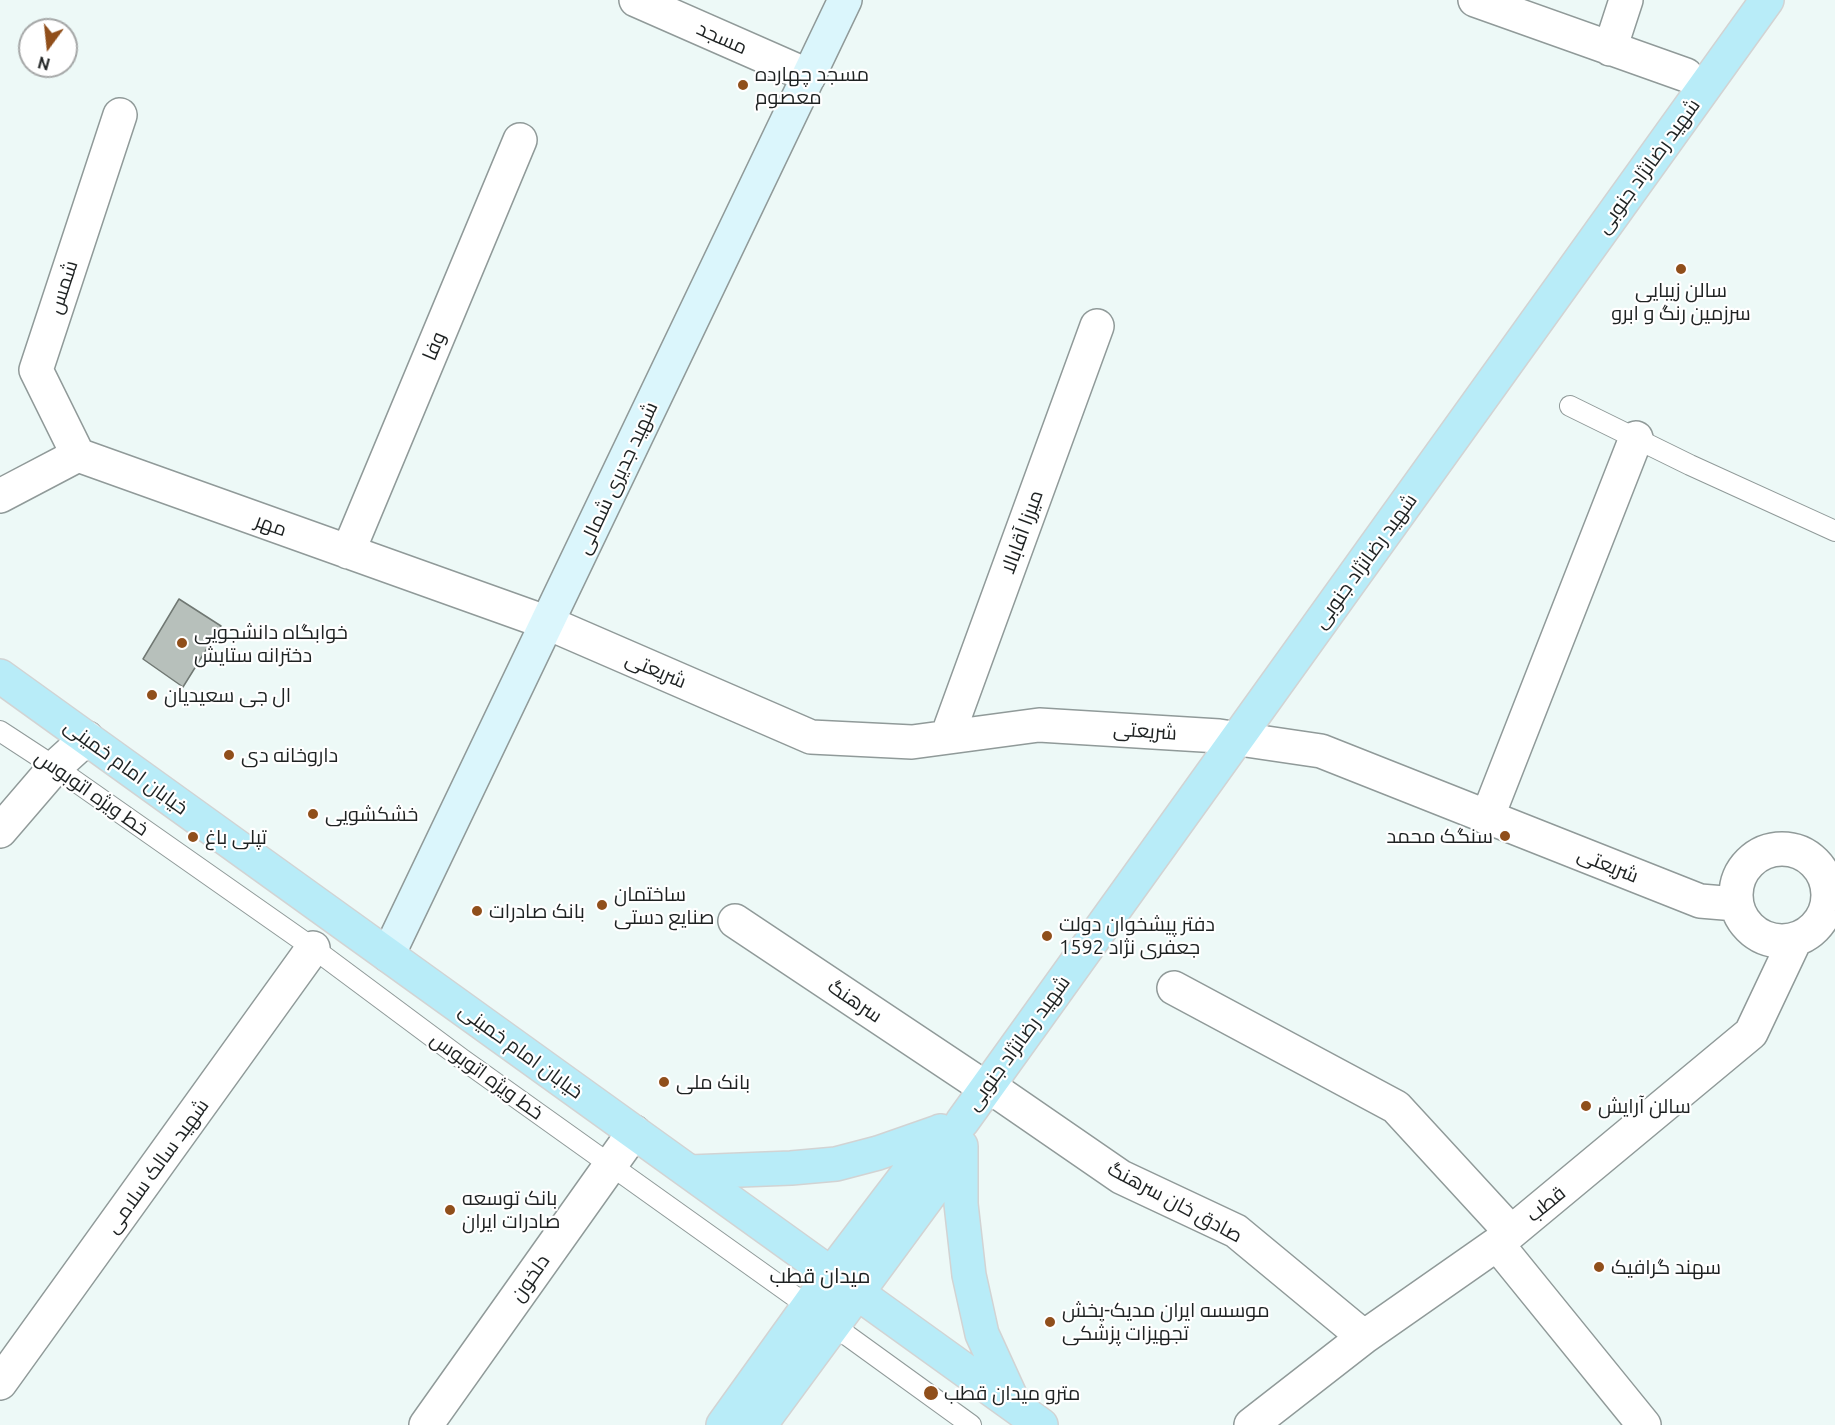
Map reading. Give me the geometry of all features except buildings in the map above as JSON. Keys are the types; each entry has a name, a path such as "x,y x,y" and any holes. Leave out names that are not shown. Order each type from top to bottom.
{"main road":[{"name":"شهید جدیری شمالی","path":"388,956 844,0"},
{"name":"شهید رضانژاد جنوبی","path":"760,1425 858,1293 954,1135 1767,0"},
{"name":"خیابان امام خمینی","path":"0,676 1041,1425"},
{"name":"شهید رضانژاد جنوبی","path":"723,1425 832,1273 954,1135"},
{"path":"690,1172 836,1164 954,1135 969,1275 982,1334 1014,1406"}],"street":[{"name":"مسجد","path":"636,0 808,76"},
{"path":"1610,49 1626,0"},
{"path":"1482,1 1686,75"},
{"name":"شمس","path":"78,455 36,370 120,115"},
{"name":"وفا","path":"348,552 520,140"},
{"name":"میرزا آقابالا","path":"947,737 1097,326"},
{"path":"1487,818 1636,438"},
{"path":"0,496 78,455"},
{"name":"مهر","path":"78,455 548,623"},
{"name":"شریعتی","path":"548,623 811,737 912,742 1039,725 1219,736 1321,751 1700,901 1736,904"},
{"path":"0,831 55,766 87,738"},
{"path":"1783,849 1801,853 1816,863 1831,885 1827,910 1819,923 1808,934 1795,940 1780,941 1765,938 1752,930 1742,918 1736,904 1736,889 1740,874 1749,863 1770,850 1783,849"},
{"name":"سرهنگ","path":"735,921 975,1081"},
{"name":"قطب","path":"1251,1425 1364,1337 1504,1238 1751,1033 1795,940"},
{"name":"شهید سالک سلامی","path":"0,1383 313,948"},
{"path":"1174,988 1396,1107 1504,1238 1644,1425"},
{"name":"صادق خان سرهنگ","path":"975,1081 1002,1095 1120,1177 1236,1232 1364,1337"},
{"name":"دلخون","path":"426,1425 634,1132"}],"lane":[{"path":"1570,406 1835,531"},
{"name":"خط ویژه اتوبوس","path":"0,730 55,766 313,948 808,1306 832,1327 848,1336 971,1425"}],"place":[{"name":"مسجد چهارده معصوم","path":"743,85"},
{"name":"سالن زیبایی سرزمین رنگ و ابرو","path":"1681,269"},
{"name":"خوابگاه دانشجویی دخترانه ستایش","path":"182,643"},
{"name":"ال جی سعیدیان","path":"152,695"},
{"name":"داروخانه دی","path":"229,755"},
{"name":"خشکشویی","path":"313,814"},
{"name":"سنگک محمد","path":"1505,836"},
{"name":"تپلی باغ","path":"193,837"},
{"name":"ساختمان صنایع دستی","path":"602,905"},
{"name":"بانک صادرات","path":"477,911"},
{"name":"دفتر پیشخوان دولت 1592 جعفری نژاد","path":"1047,936"},
{"name":"بانک ملی","path":"664,1082"},
{"name":"سالن آرایش","path":"1586,1106"},
{"name":"بانک توسعه صادرات ایران","path":"450,1210"},
{"name":"سهند گرافیک","path":"1599,1267"},
{"name":"موسسه ایران مدیک-پخش تجهیزات پزشکی","path":"1050,1322"},
{"name":"مترو میدان قطب","path":"931,1393"}],"district":[{"name":"میدان قطب","path":"820,1276"}]}
